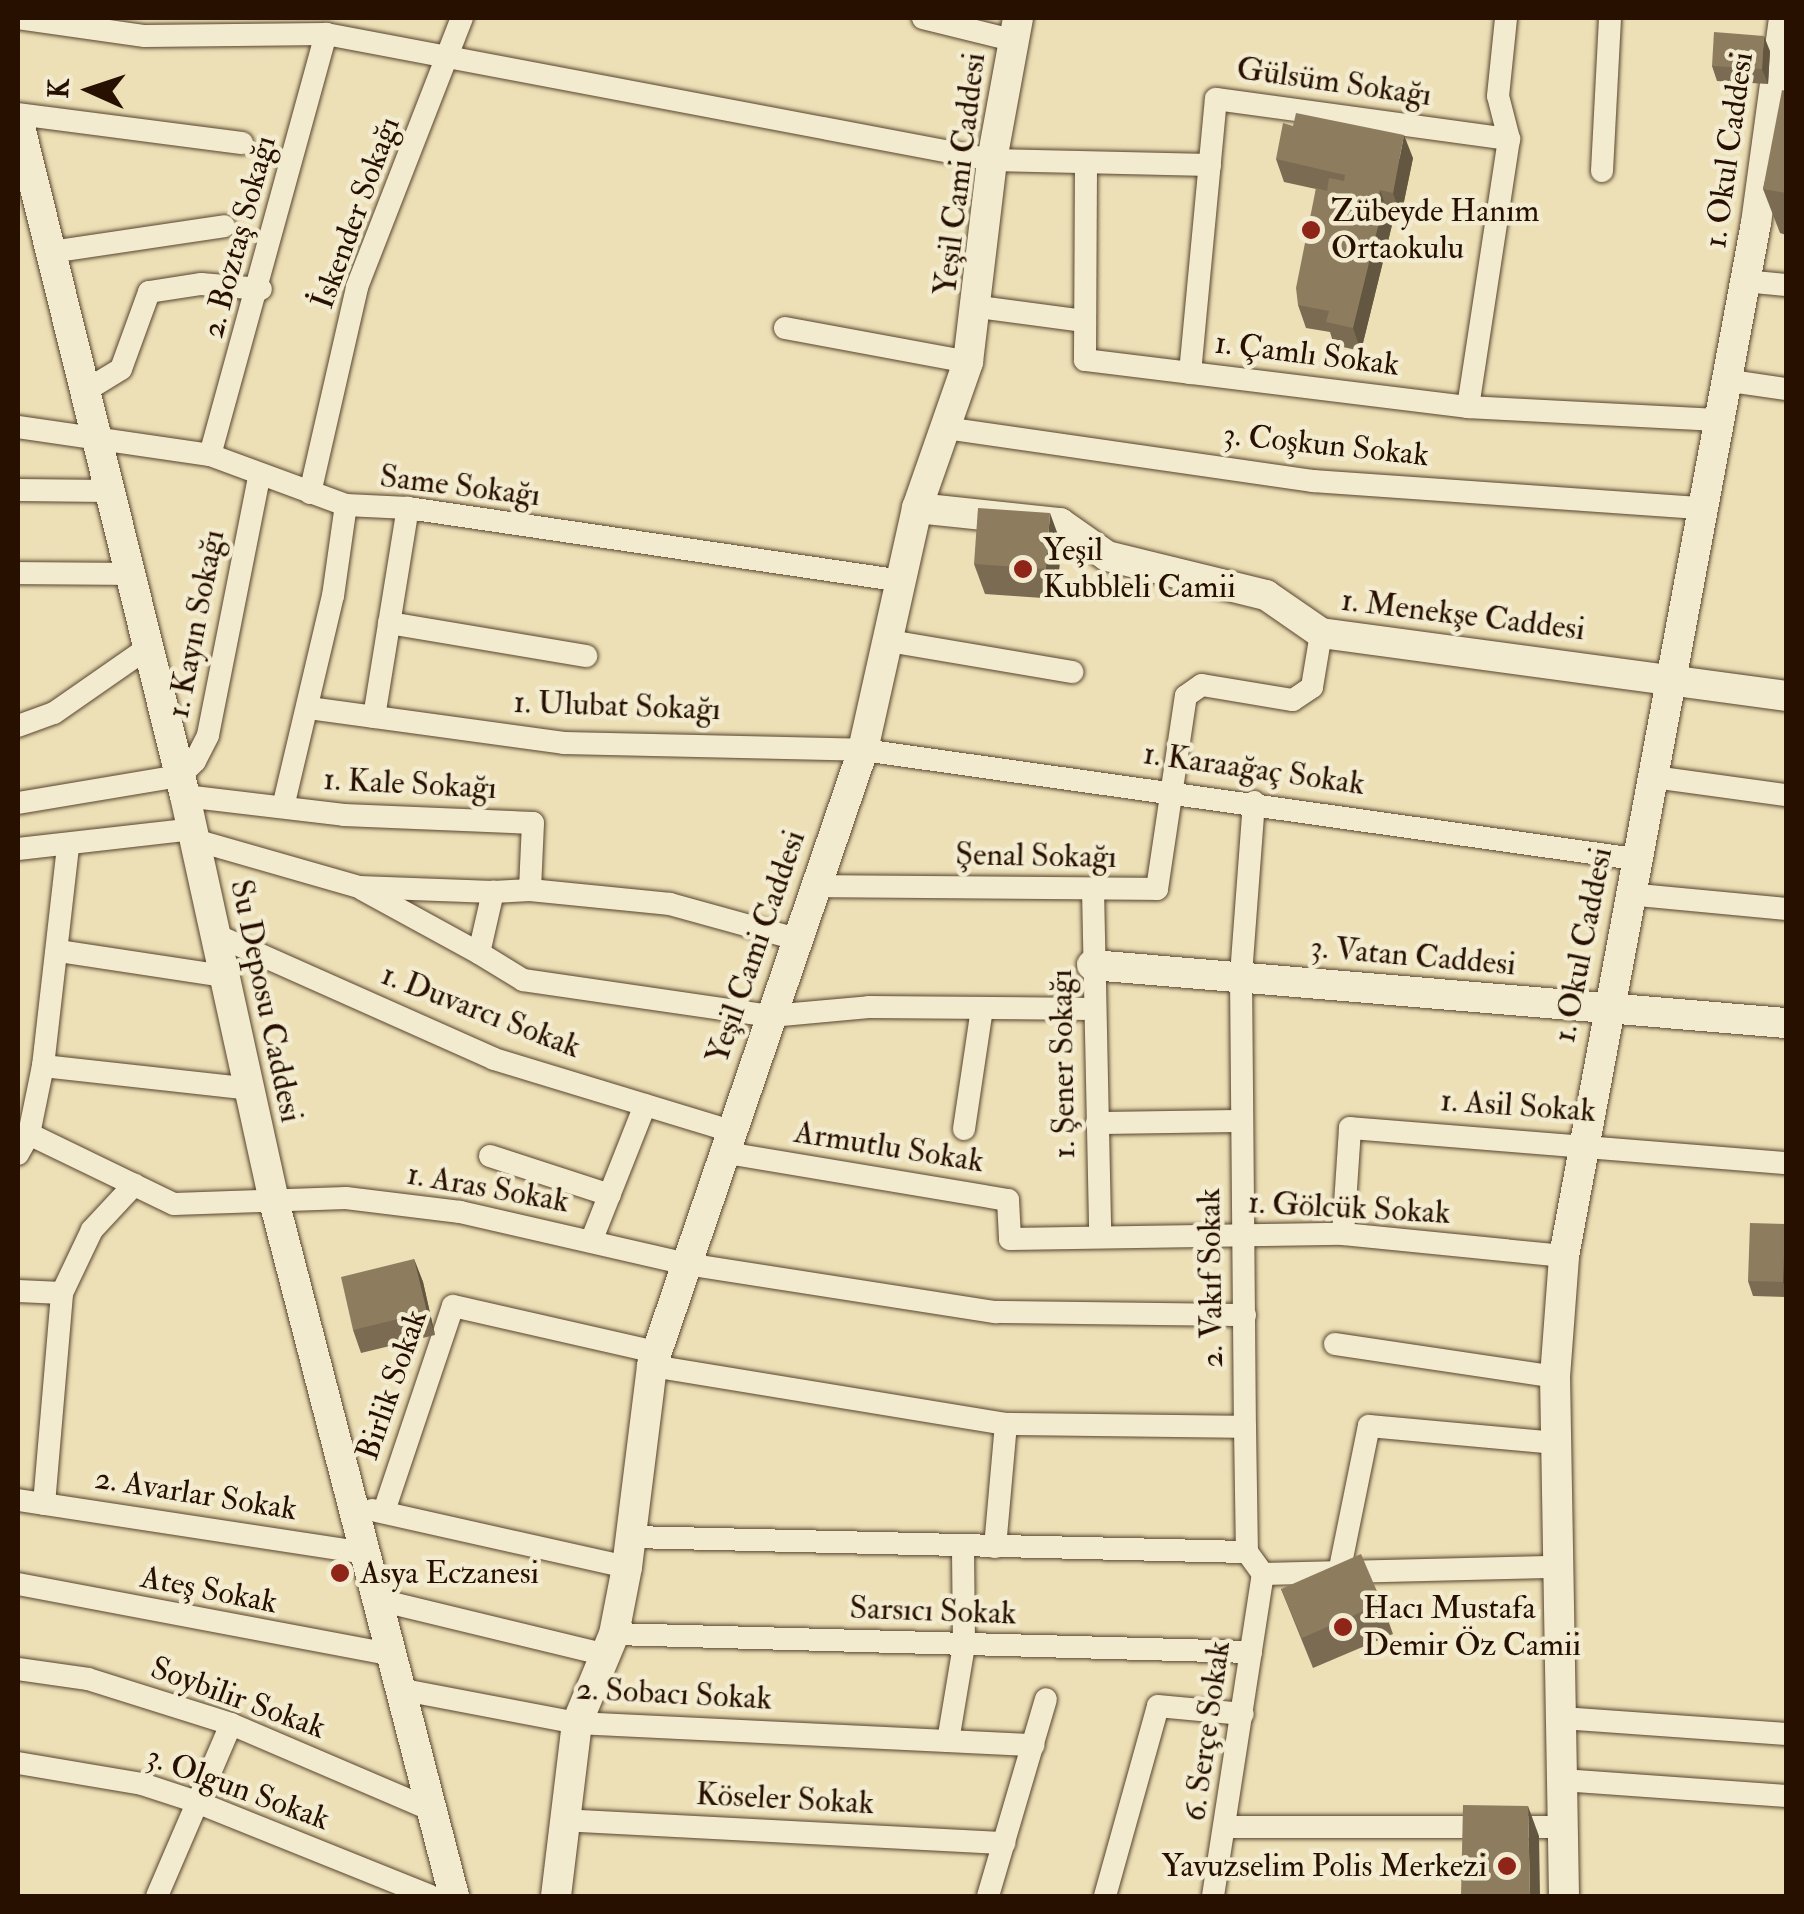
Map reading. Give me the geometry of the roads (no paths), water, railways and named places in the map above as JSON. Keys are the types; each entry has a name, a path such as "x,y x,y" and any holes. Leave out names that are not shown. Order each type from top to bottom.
{"main road":[{"name":"1. Okul Caddesi","path":"1564,1896 1555,1377 1564,1256 1581,1142 1654,777 1744,281 1784,18"},
{"name":"Yeşil Cami Caddesi","path":"556,1896 562,1820 577,1723 609,1644 629,1552 654,1359 725,1141 864,750 918,508 968,362 979,306 992,160 1015,29"},
{"name":"Su Deposu Caddesi","path":"18,116 146,649 183,786 274,1200 369,1510 366,1553 375,1599 454,1896"},
{"name":"1. Menekşe Caddesi","path":"918,508 1060,523 1107,556 1266,594 1321,633 1672,677 1786,696"},
{"name":"3. Vatan Caddesi","path":"1092,965 1786,1023"}],"street":[{"path":"18,18 144,26 265,25 452,54 992,160 1210,165 1190,373"},
{"name":"İskender Sokağı","path":"310,493 357,286 452,54 462,18"},
{"path":"923,18 1015,29"},
{"path":"1468,407 1509,139 1498,96 1506,18"},
{"path":"1602,172 1610,18"},
{"name":"2. Boztaş Sokağı","path":"210,454 260,288 326,34"},
{"name":"Gülsüm Sokağı","path":"1210,165 1216,99 1509,139"},
{"path":"18,116 242,142"},
{"name":"1. Çamlı Sokak","path":"1086,165 1085,360 1468,407 1717,420"},
{"path":"50,252 224,226"},
{"path":"1744,281 1786,285"},
{"path":"85,391 121,369 149,292 201,284 260,288"},
{"path":"979,306 1084,320"},
{"path":"785,328 968,362"},
{"path":"1724,380 1786,389"},
{"name":"Same Sokağı","path":"18,427 210,454 259,477 346,506 408,508 902,581"},
{"name":"3. Coşkun Sokak","path":"945,428 1313,481 1702,508"},
{"name":"1. Kayın Sokağı","path":"183,786 208,735 259,477"},
{"path":"18,490 108,491"},
{"path":"283,807 309,708 346,506"},
{"path":"374,717 408,508"},
{"path":"18,573 129,574"},
{"path":"389,623 586,656"},
{"path":"1172,789 1186,696 1202,685 1293,700 1312,688 1321,633"},
{"path":"890,642 1072,672"},
{"path":"18,726 54,712 146,649"},
{"name":"1. Ulubat Sokağı","path":"309,708 564,742 864,750"},
{"name":"1. Karaağaç Sokak","path":"864,750 1172,789 1635,858"},
{"path":"1654,777 1786,794"},
{"name":"1. Kale Sokağı","path":"18,803 183,786 283,807 533,823 530,890"},
{"name":"Şenal Sokağı","path":"814,886 1157,889 1172,789"},
{"name":"2. Vakıf Sokak","path":"1247,1552 1241,975 1254,802"},
{"path":"18,849 194,834 358,888 523,980 770,1016 869,1007 1093,1010"},
{"path":"23,1144 43,1066 68,847"},
{"path":"358,888 530,890 670,904 796,938"},
{"name":"1. Şener Sokağı","path":"1093,889 1100,1238"},
{"path":"479,953 493,892"},
{"path":"1628,894 1786,909"},
{"name":"1. Duvarcı Sokak","path":"216,935 494,1058 645,1104 725,1141"},
{"path":"59,950 224,976"},
{"path":"964,1129 982,1008"},
{"path":"43,1066 250,1088"},
{"path":"592,1239 645,1104"},
{"path":"1097,1123 1242,1121"},
{"name":"1. Asil Sokak","path":"1343,1234 1350,1128 1581,1142 1786,1163"},
{"name":"Armutlu Sokak","path":"725,1141 1008,1200 1010,1240"},
{"name":"1. Aras Sokak","path":"23,1144 174,1204 346,1198 460,1212 592,1239 688,1264 995,1312 1245,1315"},
{"path":"490,1156 610,1195"},
{"path":"44,1504 62,1294 92,1230 134,1185"},
{"name":"1. Gölcük Sokak","path":"1010,1240 1343,1234 1564,1256"},
{"path":"18,1291 62,1294"},
{"name":"Birlik Sokak","path":"369,1510 453,1306 654,1359"},
{"path":"1335,1344 1555,1377"},
{"path":"654,1359 1006,1424 1245,1426"},
{"path":"995,1547 1006,1424"},
{"path":"1339,1572 1368,1426 1556,1443"},
{"name":"2. Avarlar Sokak","path":"18,1500 366,1553"},
{"path":"369,1510 629,1552 963,1546 1247,1552 1263,1574 1557,1567"},
{"path":"948,1741 964,1645 963,1546"},
{"name":"6. Serçe Sokak","path":"1213,1896 1263,1574"},
{"name":"Ateş Sokak","path":"18,1584 389,1654"},
{"name":"Sarsıcı Sokak","path":"375,1599 609,1644 964,1645 1251,1652"},
{"name":"Soybilir Sokak","path":"18,1669 88,1680 231,1724 429,1809"},
{"name":"2. Sobacı Sokak","path":"399,1689 577,1723 1033,1745"},
{"path":"988,1896 1046,1699"},
{"path":"1105,1896 1158,1706 1243,1714"},
{"path":"1562,1718 1786,1734"},
{"path":"157,1896 194,1801 231,1724"},
{"name":"3. Olgun Sokak","path":"18,1763 142,1784 194,1801 430,1896"},
{"path":"1562,1780 1786,1796"},
{"name":"Köseler Sokak","path":"562,1820 1004,1844"},
{"path":"1225,1828 1562,1827"}],"place":[{"name":"Zübeyde Hanım Ortaokulu","path":"1311,230"},
{"name":"Yeşil Kubbleli Camii","path":"1023,569"},
{"name":"Asya Eczanesi","path":"340,1573"},
{"name":"Hacı Mustafa Demir Öz Camii","path":"1343,1627"},
{"name":"Yavuzselim Polis Merkezi","path":"1507,1866"}]}
